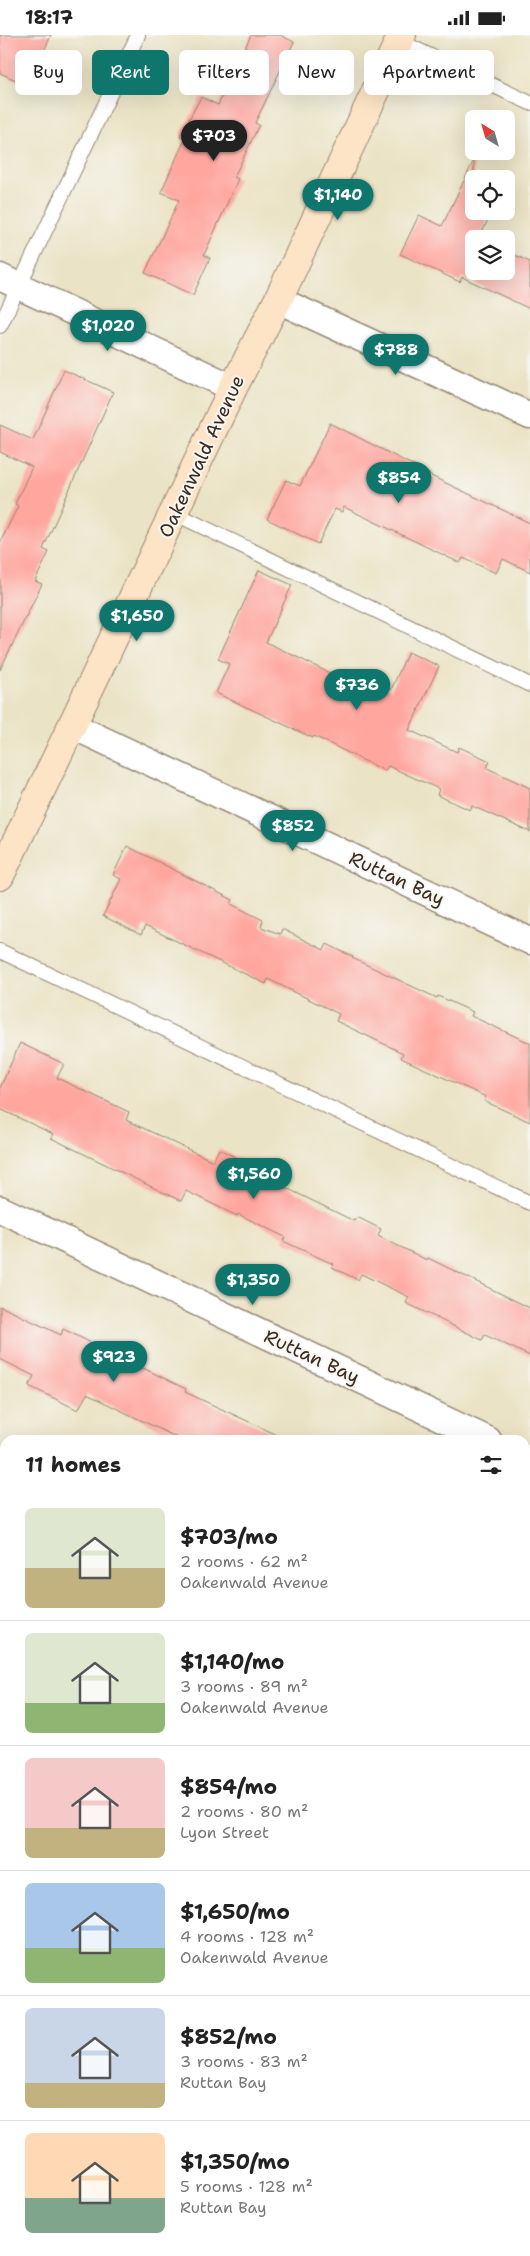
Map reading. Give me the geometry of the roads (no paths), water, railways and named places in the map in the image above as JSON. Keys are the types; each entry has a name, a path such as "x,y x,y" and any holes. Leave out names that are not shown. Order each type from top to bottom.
{"street":[{"name":"Oakenwald Avenue","path":"0,877 233,388 278,300 401,38"},
{"path":"9,282 233,388"},
{"path":"278,300 530,416"},
{"name":"Ruttan Bay","path":"73,725 530,941"},
{"name":"Ruttan Bay","path":"0,1209 477,1435"}],"lane":[{"path":"0,326 9,282 138,35"},
{"path":"401,38 530,103"},
{"path":"174,513 530,685"},
{"path":"0,951 530,1203"}]}
